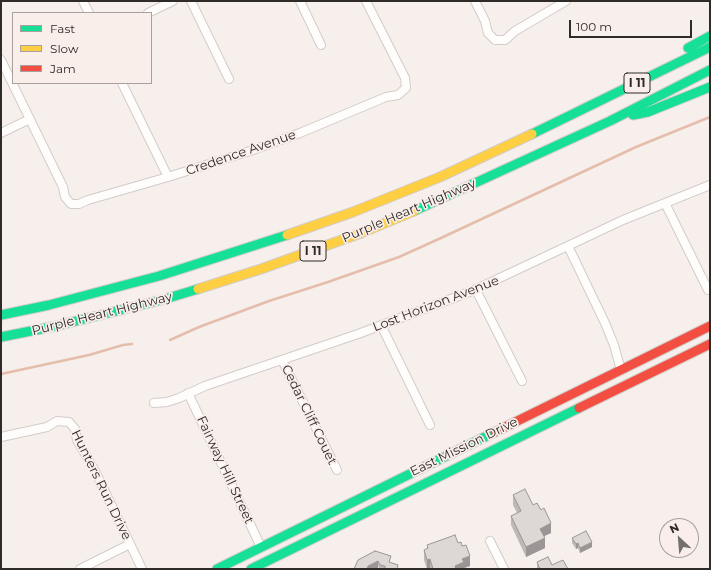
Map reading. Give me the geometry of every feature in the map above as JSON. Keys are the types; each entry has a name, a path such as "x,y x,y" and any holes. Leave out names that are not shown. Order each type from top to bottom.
{"main road":[{"path":"564,119 710,36"},
{"name":"Purple Heart Highway","path":"1,315 49,305 159,276 254,247 353,212 440,176 564,119 710,47"},
{"name":"Purple Heart Highway","path":"1,337 56,326 165,299 261,269 347,238 438,201 610,121 710,70"},
{"path":"610,121 648,112 710,87"},
{"name":"East Mission Drive","path":"217,569 710,326"},
{"name":"East Mission Drive","path":"251,569 710,344"},
{"path":"533,431 550,417 614,385 621,378 621,370"}],"street":[{"path":"83,1 88,12"},
{"path":"150,12 173,1"},
{"path":"191,1 230,79"},
{"path":"300,1 321,45"},
{"name":"Credence Avenue","path":"30,119 62,187 65,197 71,204 79,204 250,151 300,133 386,97 398,94 406,88 405,78 366,1"},
{"path":"475,1 485,21 488,33 495,40 505,40 515,31 566,1"},
{"path":"1,60 12,82"},
{"path":"1,133 30,119 13,84"},
{"path":"122,84 168,177"},
{"name":"Lost Horizon Avenue","path":"154,402 166,402 219,381 381,325 476,290 623,220 710,185"},
{"path":"665,203 708,290"},
{"path":"568,246 605,323 614,345 621,370"},
{"path":"476,290 522,381"},
{"path":"381,325 430,425"},
{"name":"Cedar Cliff Couet","path":"282,360 337,470"},
{"name":"Fairway Hill Street","path":"188,393 261,547"},
{"name":"Hunters Run Drive","path":"1,437 47,427 57,421 69,422 75,429 77,440 94,471 142,569"},
{"path":"490,541 504,569"},
{"path":"80,569 130,544"}],"building":[{"path":"525,489 533,505 537,503 541,510 544,508 551,523 540,529 545,538 526,547 511,516 521,511 513,495"},
{"path":"586,531 592,542 580,548 578,543 576,544 572,538"},
{"path":"455,535 458,543 461,542 462,546 466,545 470,556 462,559 464,562 455,566 456,569 433,569 430,559 427,560 424,550 428,548 427,545"},
{"path":"375,551 391,556 389,562 398,565 397,569 385,569 385,566 380,565 378,561 368,566 367,569 354,569 358,560"},
{"path":"548,557 552,565 563,560 568,569 540,569 537,562"}],"waterway":[{"path":"170,340 199,327 269,301 399,257 636,147 710,117"},
{"path":"1,374 132,344"}],"traffic: fast":[{"path":"688,48 710,36"},
{"path":"532,134 710,47"},
{"path":"414,211 610,121 710,70"},
{"path":"633,115 648,112 710,87"},
{"path":"1,315 49,305 159,276 287,235"},
{"path":"1,337 56,326 165,299 198,289"},
{"path":"251,569 579,408"},
{"path":"217,569 495,432"}],"traffic: slow":[{"path":"287,235 353,212 440,177 532,134"},
{"path":"198,289 261,269 361,233 414,211"}],"traffic: jam":[{"path":"495,432 710,326"},
{"path":"579,408 710,344"}]}
